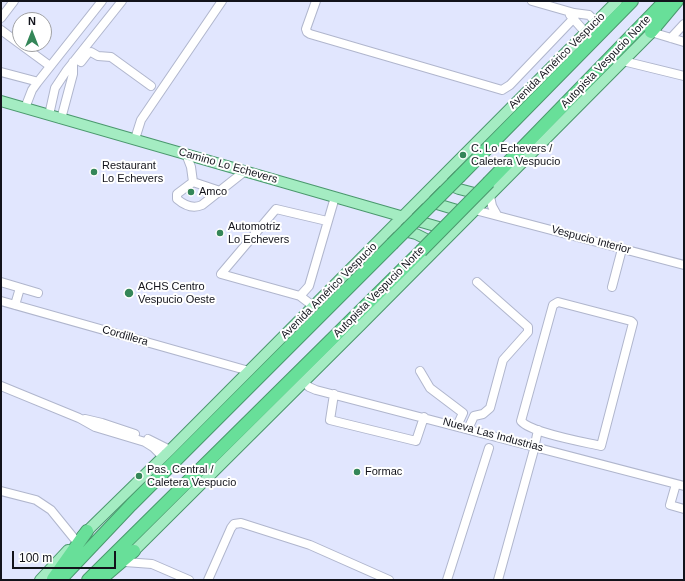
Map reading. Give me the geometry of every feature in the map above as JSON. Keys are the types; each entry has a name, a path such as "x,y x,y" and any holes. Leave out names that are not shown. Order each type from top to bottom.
{"highway":[{"path":"60,580 131,505 460,176 632,1"},
{"name":"Autopista Vespucio Norte","path":"88,580 421,251 665,1"},
{"path":"651,32 678,1"},
{"path":"52,580 88,531"},
{"path":"100,580 134,551"}],"main road":[{"name":"Avenida Américo Vespucio","path":"40,580 421,199 616,1"},
{"path":"108,580 134,551 683,1"},
{"name":"Camino Lo Echevers","path":"1,101 454,231"},
{"path":"439,180 470,192 490,196"},
{"path":"421,199 473,212"},
{"path":"382,211 388,220 390,230 399,230 416,234 440,246"}],"street":[{"path":"1,18 14,1"},
{"path":"25,108 32,90 37,83 102,1"},
{"path":"49,115 55,88 122,1"},
{"path":"135,139 141,120 222,1"},
{"path":"316,1 306,29 310,34 502,90 510,85 573,19"},
{"path":"532,1 574,13 589,15 596,22"},
{"path":"567,11 585,32"},
{"path":"671,38 684,24"},
{"path":"1,30 12,38"},
{"path":"651,32 684,42"},
{"path":"31,52 50,66"},
{"path":"75,61 81,62 88,53 91,52 98,56 111,57 151,86"},
{"path":"623,60 684,76"},
{"path":"61,119 75,61"},
{"path":"1,72 35,81 37,83"},
{"path":"186,154 191,167 192,182"},
{"path":"192,182 177,194 177,199 183,204 198,207 245,171"},
{"path":"192,182 220,191"},
{"path":"490,196 492,206 497,215"},
{"path":"300,296 309,286 335,197"},
{"path":"313,306 300,296 221,274 276,209 327,221"},
{"name":"Vespucio Interior","path":"473,212 497,215 684,265"},
{"path":"612,287 622,249"},
{"path":"1,282 38,293"},
{"path":"468,429 474,416 483,414 490,408 503,360 528,332 528,326 478,282"},
{"path":"15,305 20,288"},
{"name":"Cordillera","path":"1,301 249,371"},
{"path":"558,302 631,321 633,323 601,446 538,430 522,421 555,303 558,302"},
{"path":"420,371 430,388 463,413 457,426"},
{"name":"Nueva Las Industrias","path":"304,382 312,389 680,485"},
{"path":"1,386 78,418 102,423 140,436 157,443 167,454"},
{"path":"334,394 330,420 416,441 424,417"},
{"path":"498,580 535,446 538,430"},
{"path":"447,580 489,448"},
{"path":"680,485 670,505 684,509"},
{"path":"1,491 36,500 51,510 77,542"},
{"path":"208,580 231,528 234,524 241,523 310,545 389,580"},
{"path":"125,562 152,564 189,580"}],"place":[{"name":"C. Lo Echevers / Caletera Vespucio","path":"463,155"},
{"name":"Restaurant Lo Echevers","path":"94,172"},
{"name":"Amco","path":"191,192"},
{"name":"Automotriz Lo Echevers","path":"220,233"},
{"name":"ACHS Centro Vespucio Oeste","path":"129,293"},
{"name":"Formac","path":"357,472"},
{"name":"Pas. Central / Caletera Vespucio","path":"139,476"}]}
